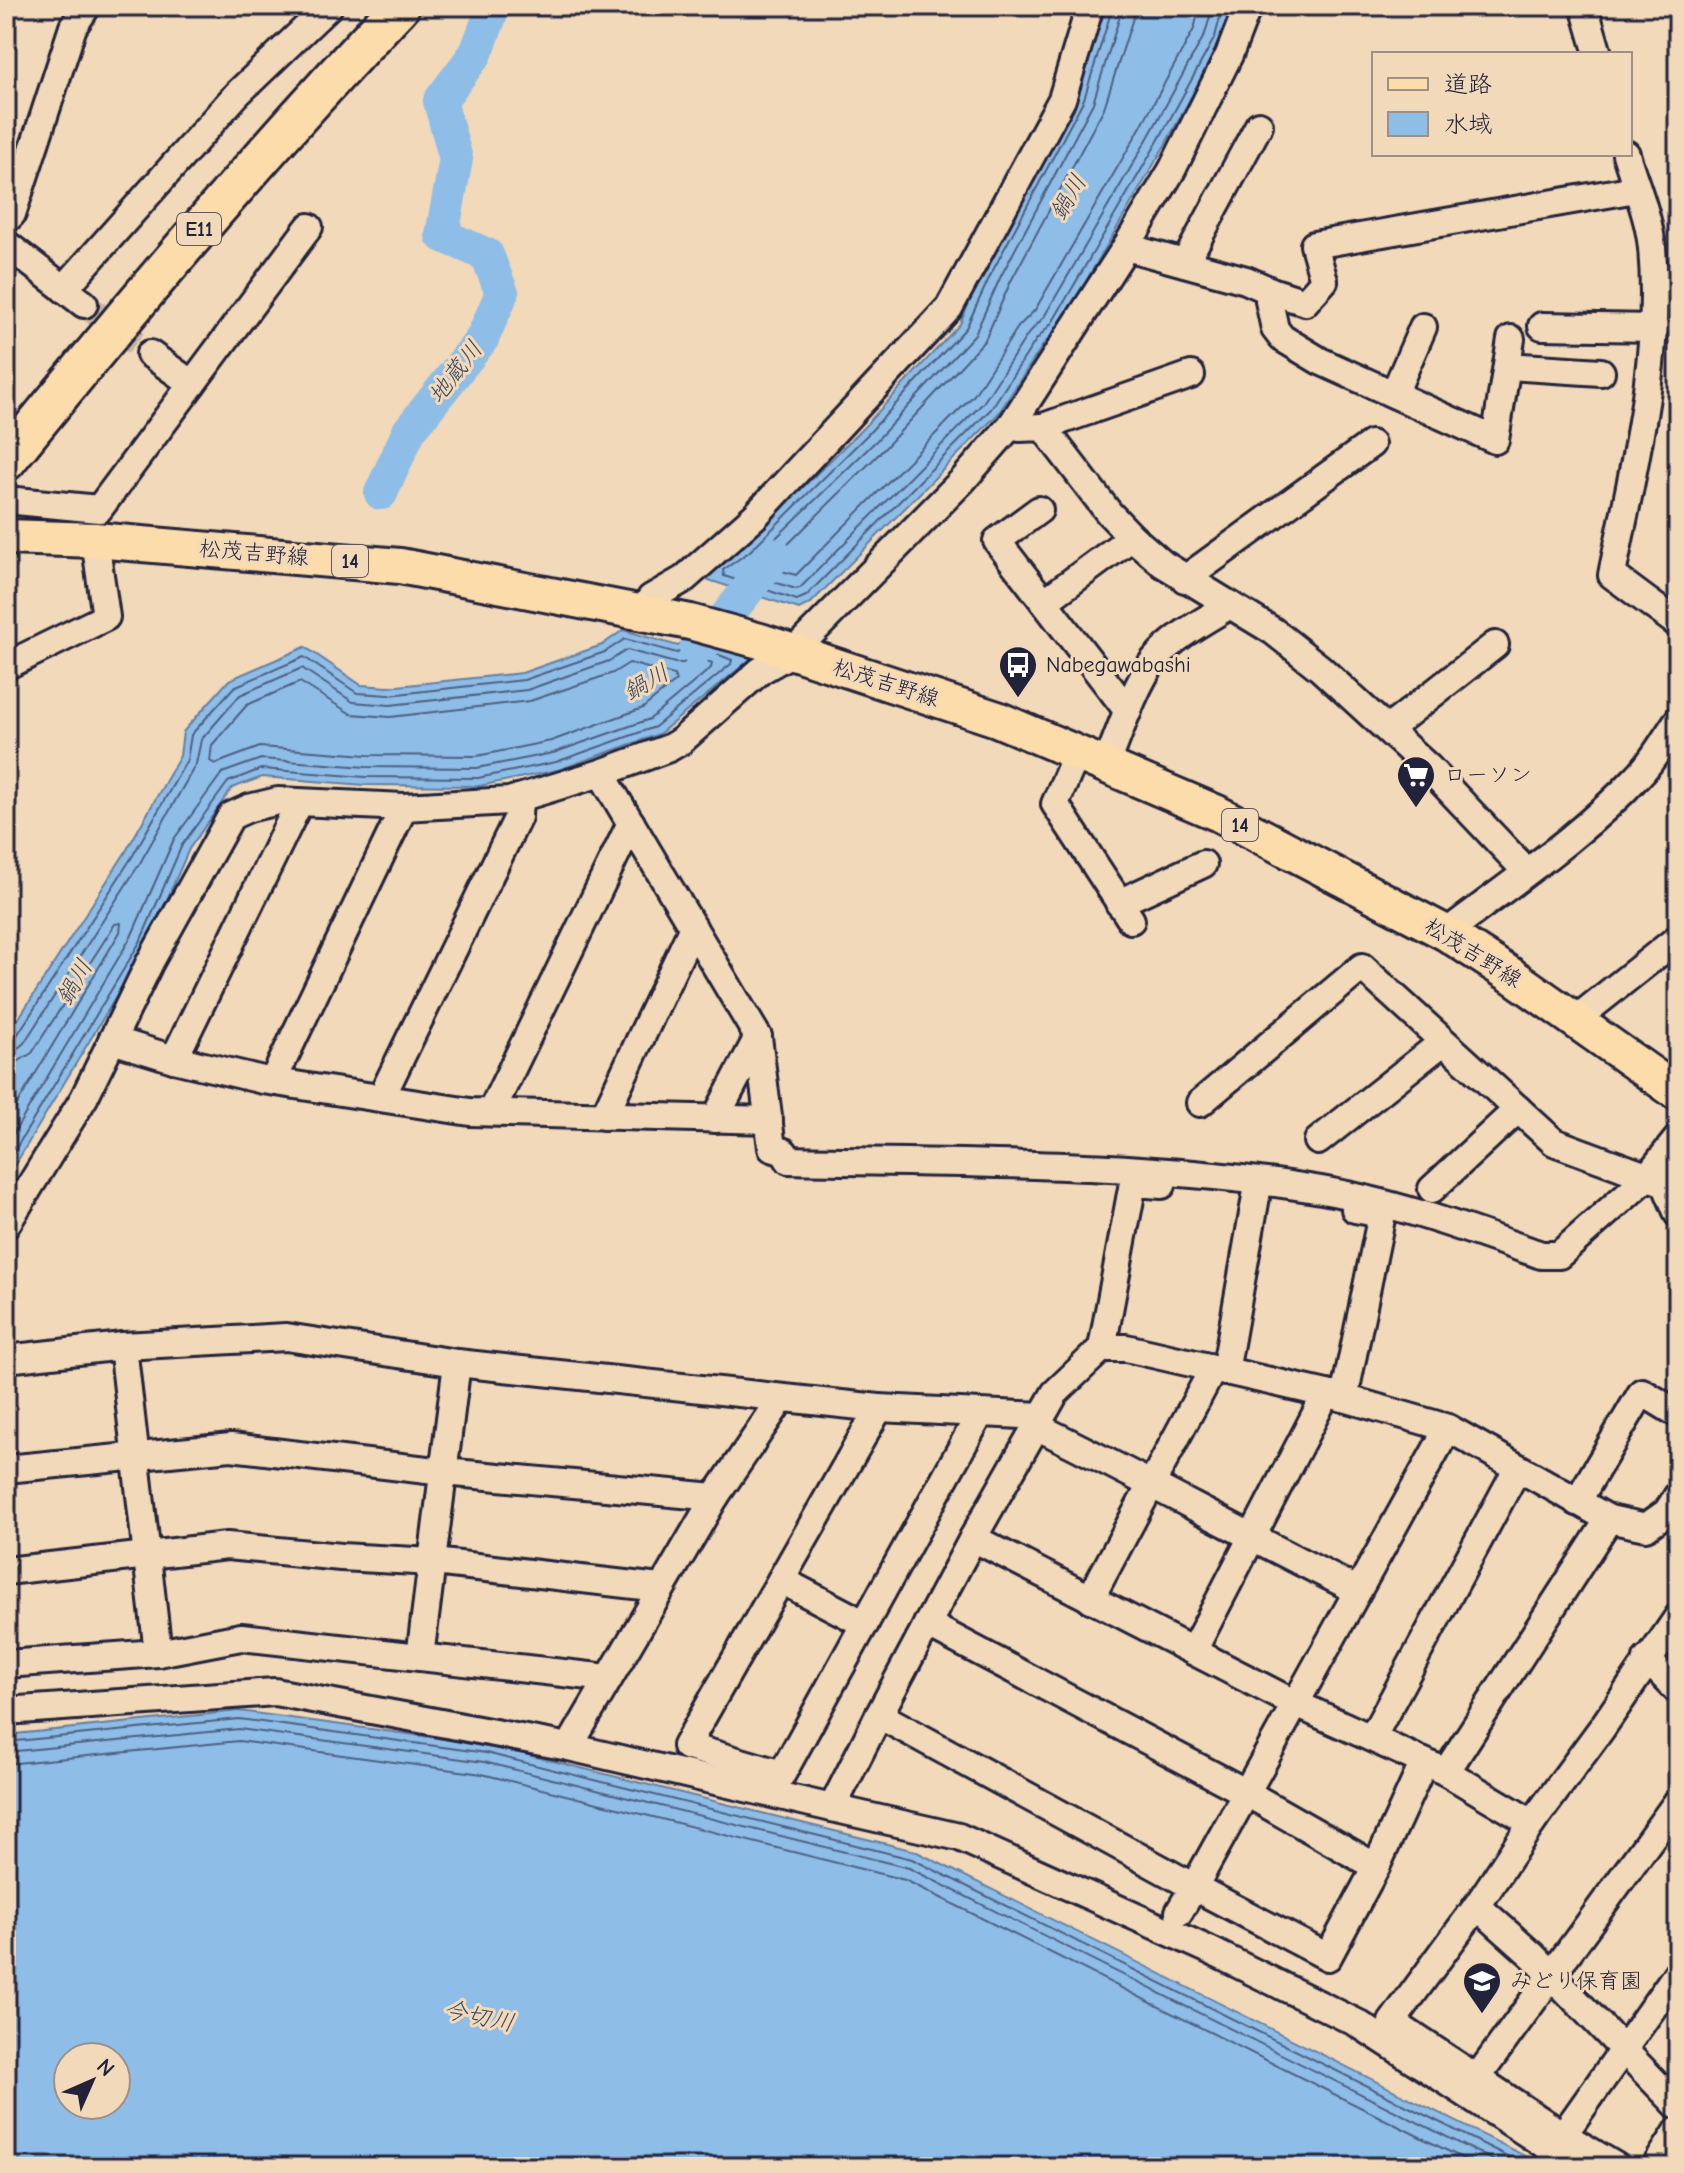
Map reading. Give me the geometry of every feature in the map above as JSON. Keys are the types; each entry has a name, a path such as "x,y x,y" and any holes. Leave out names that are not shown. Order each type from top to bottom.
{"highway":[{"name":"E11","path":"7,460 192,237 313,98 400,6"}],"main road":[{"name":"松茂吉野線","path":"10,543 95,540 400,566 690,622 760,641 997,719 1217,813 1446,933 1678,1093"}],"street":[{"path":"6,220 12,214 16,161 73,27 87,6"},
{"path":"6,244 74,297 237,94 329,6"},
{"path":"643,612 651,598 684,579 755,516 949,308 1062,99 1090,6"},
{"path":"6,1225 84,1098 150,962 231,816 278,801 404,807 509,801 601,773 681,741 760,671 793,652 963,480 1012,424 1172,170 1229,55 1248,6"},
{"path":"1584,6 1597,52"},
{"path":"1185,263 1259,125"},
{"path":"1627,156 1652,247 1655,328 1641,425 1612,575 1678,624"},
{"path":"1126,247 1246,280 1305,302 1324,281 1314,245 1636,189"},
{"path":"6,500 99,509 309,227"},
{"path":"1271,291 1269,301 1275,329 1282,338 1320,361 1495,440 1511,339"},
{"path":"1542,326 1655,328"},
{"path":"1394,394 1423,327"},
{"path":"150,354 192,384"},
{"path":"1507,366 1601,372"},
{"path":"1012,424 1019,428 1043,427 1191,375"},
{"path":"1043,427 1109,513 1132,537 1185,579 1273,631 1320,668 1459,798 1526,871"},
{"path":"1185,579 1371,444"},
{"path":"1039,510 997,541 1128,711"},
{"path":"1044,602 1132,537"},
{"path":"6,666 106,617 95,540"},
{"path":"1203,864 1125,911 1055,804 1128,711 1154,660 1180,635 1230,605"},
{"path":"1388,729 1495,645"},
{"path":"1446,933 1572,835 1633,781 1678,720"},
{"path":"601,773 758,1037 772,1148 784,1152 789,1160 1123,1168 1310,1188 1431,1215 1541,1255 1559,1255 1646,1178 1678,1138"},
{"path":"381,1098 518,817 519,798"},
{"path":"174,1059 299,803"},
{"path":"273,1081 404,807"},
{"path":"491,1112 631,823"},
{"path":"604,1116 693,927"},
{"path":"1575,1020 1678,938"},
{"path":"1200,1103 1362,967 1554,1142 1665,1183 1678,1214"},
{"path":"715,1119 758,1037"},
{"path":"112,1040 174,1059 273,1081 470,1112 769,1120"},
{"path":"1318,1141 1443,1042"},
{"path":"1432,1189 1518,1109"},
{"path":"832,1808 973,1538 1055,1393 1102,1348 1133,1183 1273,1192 1382,1214 1335,1396 1251,1538 1193,1651"},
{"path":"1090,1599 1152,1483 1219,1370 1257,1191"},
{"path":"6,1359 123,1346 286,1337 457,1363 879,1408 1039,1421 1251,1538 1357,1590"},
{"path":"123,1346 158,1653"},
{"path":"1102,1348 1126,1348 1335,1396 1448,1428 1609,1519 1646,1527 1667,1512 1678,1495"},
{"path":"420,1657 457,1363"},
{"path":"1577,1502 1642,1392 1678,1414"},
{"path":"569,1747 715,1497 782,1398"},
{"path":"879,1408 686,1746 782,1774 980,1414"},
{"path":"1179,1912 1448,1428"},
{"path":"6,1469 231,1447 444,1472 715,1497"},
{"path":"1372,1738 1517,1469"},
{"path":"879,1715 1328,1957 1435,1767 1609,1519"},
{"path":"973,1538 1294,1703 1435,1767 1532,1823"},
{"path":"6,1571 227,1546 434,1562 660,1588"},
{"path":"781,1580 865,1624"},
{"path":"1617,2167 1392,2022 1477,1906 1678,1617"},
{"path":"927,1624 1245,1792 1376,1867"},
{"path":"6,1664 158,1653 241,1637 608,1678"},
{"path":"1647,1659 1678,1691"},
{"path":"6,1711 275,1692 569,1747 959,1837 1207,1949 1357,2023 1556,2152 1588,2167"},
{"path":"1477,2078 1678,1801"},
{"path":"1477,1906 1553,1976 1678,2106"},
{"path":"1563,2135 1678,1972"},
{"path":"1655,2167 1678,2131"}],"water":[{"path":"1106,6 1231,6 1222,40 1165,145 1059,328 1043,345 998,414 811,603 799,609 699,577 744,546 863,428 960,324 984,268 1076,95"},
{"path":"623,630 678,646 691,636 753,657 659,734 558,770 479,786 365,785 262,777 232,788 189,849 147,945 6,1180 6,1038 125,853 180,756 183,732 229,680 305,647 361,685 388,687 522,673 602,645"},
{"name":"今切川","path":"239,1711 488,1745 915,1851 1547,2167 6,2167 6,1735"}],"waterway":[{"name":"地蔵川","path":"381,493 409,431 482,339 502,293 487,255 442,235 456,159 440,101 476,53 494,6"},
{"name":"鍋川","path":"696,649 708,640 775,555"}],"tunnel":[{"path":"84,304 150,354"}],"place":[{"name":"Nabegawabashi","path":"1018,699"},
{"name":"ローソン","path":"1416,809"},
{"name":"みどり保育園","path":"1482,2015"}]}
